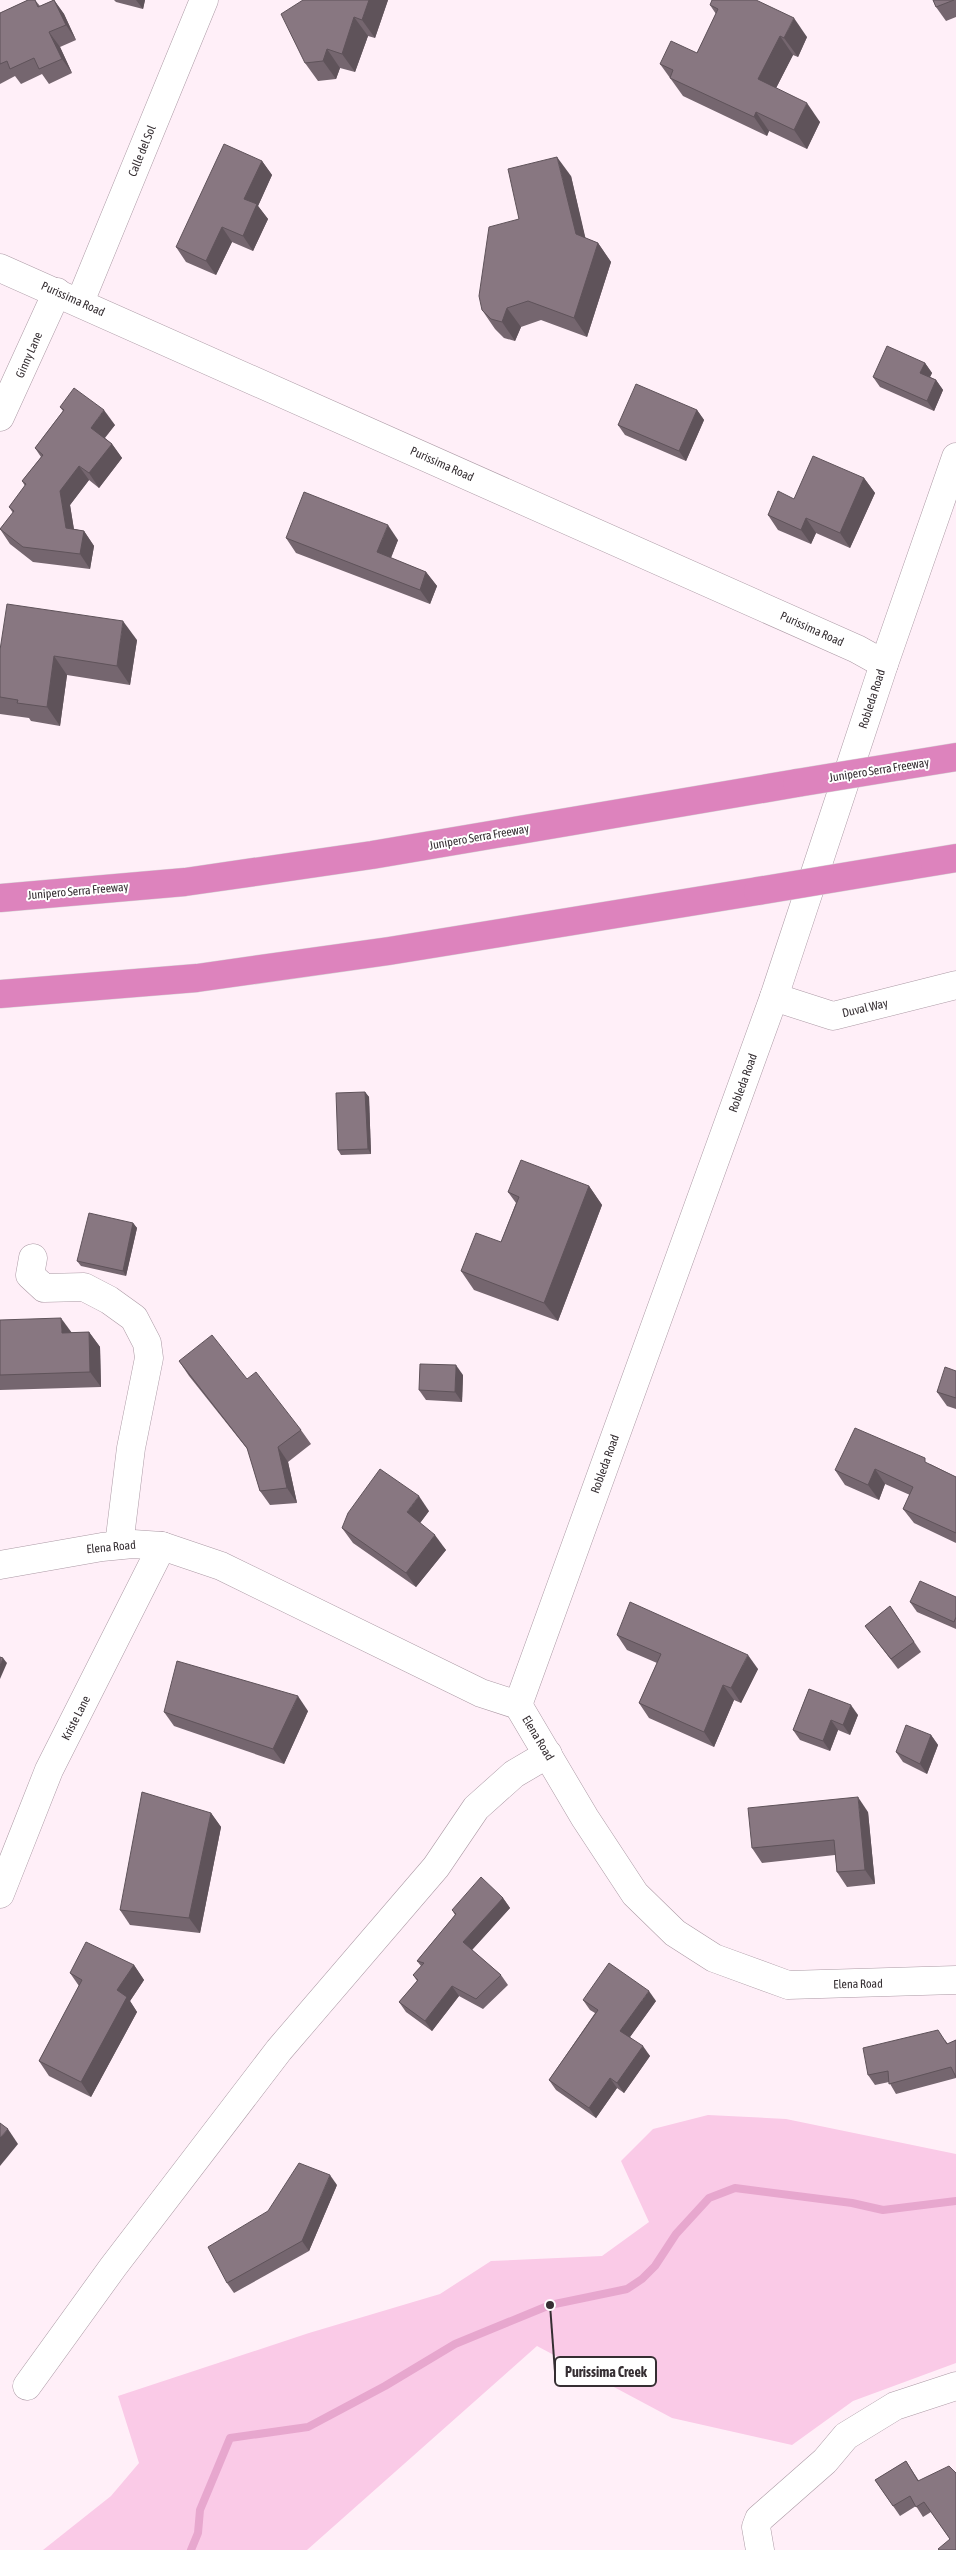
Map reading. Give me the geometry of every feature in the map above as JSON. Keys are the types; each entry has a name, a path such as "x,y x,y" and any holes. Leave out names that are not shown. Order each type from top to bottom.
{"highway":[{"name":"Junipero Serra Freeway","path":"0,898 185,882 372,855 956,757"},
{"path":"0,994 197,978 389,951 956,858"}],"street":[{"name":"Calle del Sol","path":"69,297 204,0"},
{"name":"Purissima Road","path":"0,268 69,297 848,645 884,664"},
{"name":"Ginny Lane","path":"0,417 69,297"},
{"name":"Robleda Road","path":"518,1705 774,997 884,664 956,457"},
{"name":"Duval Way","path":"774,997 833,1016 956,985"},
{"path":"32,1258 30,1275 44,1288 84,1287 109,1300 134,1318 147,1343 149,1358 132,1448 119,1545"},
{"name":"Elena Road","path":"0,1565 39,1556 119,1545 162,1546 221,1566 481,1693 518,1705 585,1818 635,1894 675,1933 714,1958 788,1985 956,1980"},
{"name":"Kriste Lane","path":"0,1894 50,1770 162,1546"},
{"path":"27,2386 113,2267 279,2050 436,1868 476,1808 514,1774 548,1754"},
{"path":"760,2550 756,2527 759,2519 825,2461 846,2436 895,2406 956,2386"}],"shaded area":[{"path":"708,2115 786,2119 956,2154 956,2363 853,2401 792,2445 672,2418 537,2346 307,2550 43,2550 111,2496 139,2463 118,2396 309,2333 440,2294 491,2261 602,2256 649,2222 621,2161 653,2129"}],"building":[{"path":"28,0 35,0 38,7 54,0 66,25 49,32 62,59 39,69 34,58 10,69 7,61 0,64 0,13"},
{"path":"303,0 369,0 362,20 354,17 342,54 327,49 323,61 305,63 281,14"},
{"path":"712,0 756,0 794,18 784,38 780,36 758,79 807,103 794,130 756,112 754,117 670,78 673,70 660,64 671,41 697,53 718,9 710,5"},
{"path":"933,0 954,0 936,7"},
{"path":"224,144 262,161 244,199 257,204 243,236 222,227 206,261 176,247"},
{"path":"557,157 576,234 598,243 574,318 528,301 507,308 502,322 491,319 482,310 479,296 489,227 519,219 508,169"},
{"path":"887,346 925,363 920,373 936,380 927,401 873,377"},
{"path":"636,384 697,410 679,451 618,425"},
{"path":"74,388 104,410 91,428 112,444 89,473 79,466 60,491 66,528 84,531 80,554 23,547 0,529 14,511 9,507 26,484 22,481 43,455 35,448 64,410 60,407"},
{"path":"813,456 864,478 840,533 806,518 801,530 768,515 778,491 794,499"},
{"path":"304,492 388,525 377,552 426,572 420,590 286,538"},
{"path":"7,604 123,621 117,666 54,656 47,707 17,703 18,700 0,697 0,650"},
{"path":"365,1092 368,1149 338,1150 336,1093"},
{"path":"521,1160 589,1186 544,1303 461,1271 476,1233 501,1242 519,1197 508,1192"},
{"path":"89,1213 133,1223 123,1271 77,1261"},
{"path":"61,1318 62,1333 89,1332 90,1372 0,1375 0,1320"},
{"path":"212,1335 247,1379 256,1372 301,1430 278,1447 287,1488 260,1491 247,1448 179,1361"},
{"path":"420,1364 456,1365 455,1392 419,1390"},
{"path":"945,1367 956,1371 956,1398 937,1392"},
{"path":"855,1428 925,1458 925,1462 956,1477 956,1533 903,1509 913,1487 875,1469 868,1485 835,1470"},
{"path":"380,1469 419,1496 407,1512 435,1535 406,1573 342,1528 348,1513"},
{"path":"920,1581 956,1597 956,1617 954,1622 910,1602"},
{"path":"630,1602 748,1655 731,1688 723,1685 704,1732 639,1703 661,1654 617,1635"},
{"path":"890,1606 914,1642 891,1659 865,1626"},
{"path":"177,1661 298,1696 273,1749 164,1712"},
{"path":"809,1689 851,1705 843,1725 831,1720 823,1741 793,1730"},
{"path":"906,1725 931,1735 920,1764 896,1752"},
{"path":"142,1792 211,1813 189,1918 120,1910"},
{"path":"858,1797 865,1870 837,1872 834,1840 752,1848 748,1808"},
{"path":"481,1877 503,1898 463,1942 501,1975 476,1999 452,1986 425,2021 399,2002 418,1980 413,1975 424,1963 417,1961 456,1914 452,1910"},
{"path":"86,1942 134,1965 117,1990 127,1997 81,2082 39,2061 82,1980 70,1973"},
{"path":"609,1963 649,1991 620,2031 643,2046 617,2083 610,2078 589,2108 549,2080 598,2010 583,2000"},
{"path":"938,2030 947,2044 956,2040 956,2077 951,2067 889,2084 888,2071 868,2075 863,2048"},
{"path":"0,2123 8,2129 0,2138"},
{"path":"299,2163 330,2175 302,2241 227,2283 208,2247 268,2211"},
{"path":"906,2461 918,2481 949,2466 956,2473 956,2550 938,2549 950,2539 924,2502 916,2507 910,2496 893,2506 875,2480"}],"waterway":[{"path":"191,2550 198,2533 200,2510 230,2438 308,2427 385,2386 455,2344 550,2305 627,2289 642,2279 655,2266 676,2234 709,2198 735,2188 852,2203 883,2210 956,2201"}],"place":[{"name":"Purissima Creek","path":"550,2305"}]}
